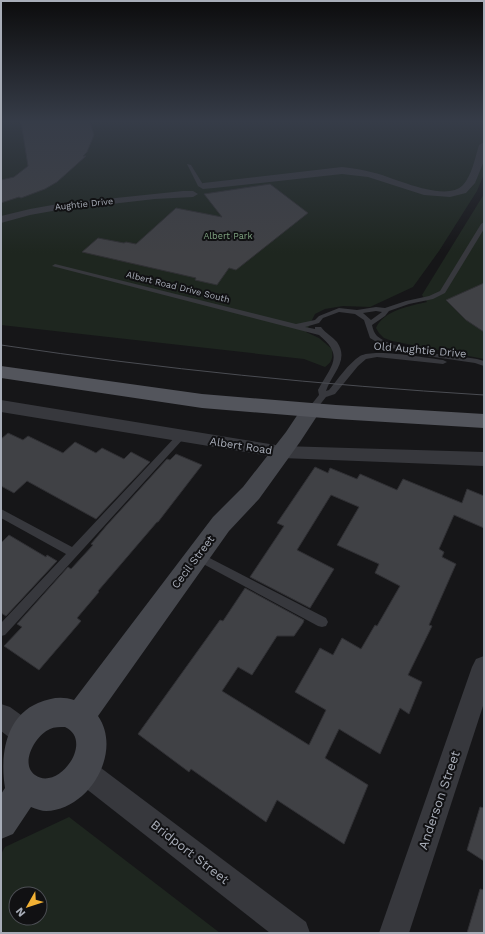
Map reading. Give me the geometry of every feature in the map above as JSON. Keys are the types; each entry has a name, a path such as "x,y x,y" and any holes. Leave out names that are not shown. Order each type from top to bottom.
{"main road":[{"path":"1,372 202,401 317,402 484,420"}],"street":[{"name":"Aughtie Drive","path":"1,220 24,212 58,206 168,194 197,187 342,170 372,175 428,193 451,193 462,191 467,187 477,166"},
{"name":"Cecil Street","path":"80,718 221,524 251,493 317,402"},
{"name":"Albert Road","path":"1,406 282,452 484,459"},
{"name":"Anderson Street","path":"394,933 484,667"},
{"path":"64,712 80,718 88,727 91,738 91,752 84,771 75,782 62,791 49,795 35,794 25,788 16,778 13,760 16,746 12,724 51,713 64,712"},
{"name":"Bridport Street","path":"84,771 295,933"},
{"path":"1,822 25,788"}],"lane":[{"path":"189,166 197,187"},
{"name":"Old Aughtie Drive","path":"358,312 376,309 386,310 408,302 430,298 443,292 484,224"},
{"name":"Albert Road Drive South","path":"55,266 321,333"},
{"name":"Albert Road Drive South","path":"296,326 317,322 321,317 333,312 347,310 358,312"},
{"name":"Old Aughtie Drive","path":"369,324 386,310"},
{"name":"Old Aughtie Drive","path":"358,312 367,319 373,336 378,341 388,346 477,361 484,365"},
{"path":"317,322 318,330 334,344 338,354 337,364 317,402"},
{"name":"Old Aughtie Drive","path":"317,402 332,392 358,360 370,355 387,355 484,365"},
{"path":"1,631 181,436"},
{"path":"1,513 73,553"},
{"path":"197,556 322,622"}],"green space":[{"name":"Albert Park","path":"1,166 484,166 484,174 477,191 439,251 413,287 370,307 343,306 325,309 315,314 306,332 319,338 332,349 332,360 325,367 304,359 1,325"},
{"path":"484,194 484,359 392,341 384,338 376,328 385,317 398,310 427,302 422,295"},
{"path":"69,817 220,933 1,933 1,854 5,847"}],"building":[{"path":"28,166 75,166 57,182 45,189 21,198 19,197 1,203 1,180 14,177"},
{"path":"270,184 308,213 236,270 229,268 217,285 195,280 196,278 82,252 98,238 136,244 176,208 222,217 204,194"},
{"path":"484,283 484,332 466,320 446,300"},
{"path":"8,433 23,440 28,436 63,453 75,442 96,453 102,448 124,459 131,452 150,462 96,519 27,481 14,493 1,486 1,439"},
{"path":"176,454 202,465 158,522 98,591 99,592 77,618 81,621 39,670 4,646 22,627 17,624 68,567 71,569 93,545 91,544 107,525 167,459 170,460"},
{"path":"315,467 328,473 330,468 357,479 360,474 397,490 403,479 462,503 467,489 484,496 484,528 454,515 439,549 444,552 442,557 456,564 429,625 432,626 408,675 422,682 409,714 400,708 380,754 339,729 325,758 368,785 344,844 277,800 266,822 191,769 189,772 138,734 220,620 223,621 245,588 304,620 294,636 277,636 252,675 238,667 222,691 309,745 326,710 295,692 320,648 333,655 342,638 361,649 375,625 377,626 400,586 375,573 379,564 337,545 359,507 331,495 297,550 334,569 310,608 250,577 284,526 277,523"},
{"path":"9,535 46,557 47,555 57,561 6,616 1,613 1,543"},
{"path":"480,807 484,808 484,861 467,850"},
{"path":"480,889 484,890 484,933 467,933"}],"tram line":[{"path":"1,345 181,369 302,381 484,395"}]}
